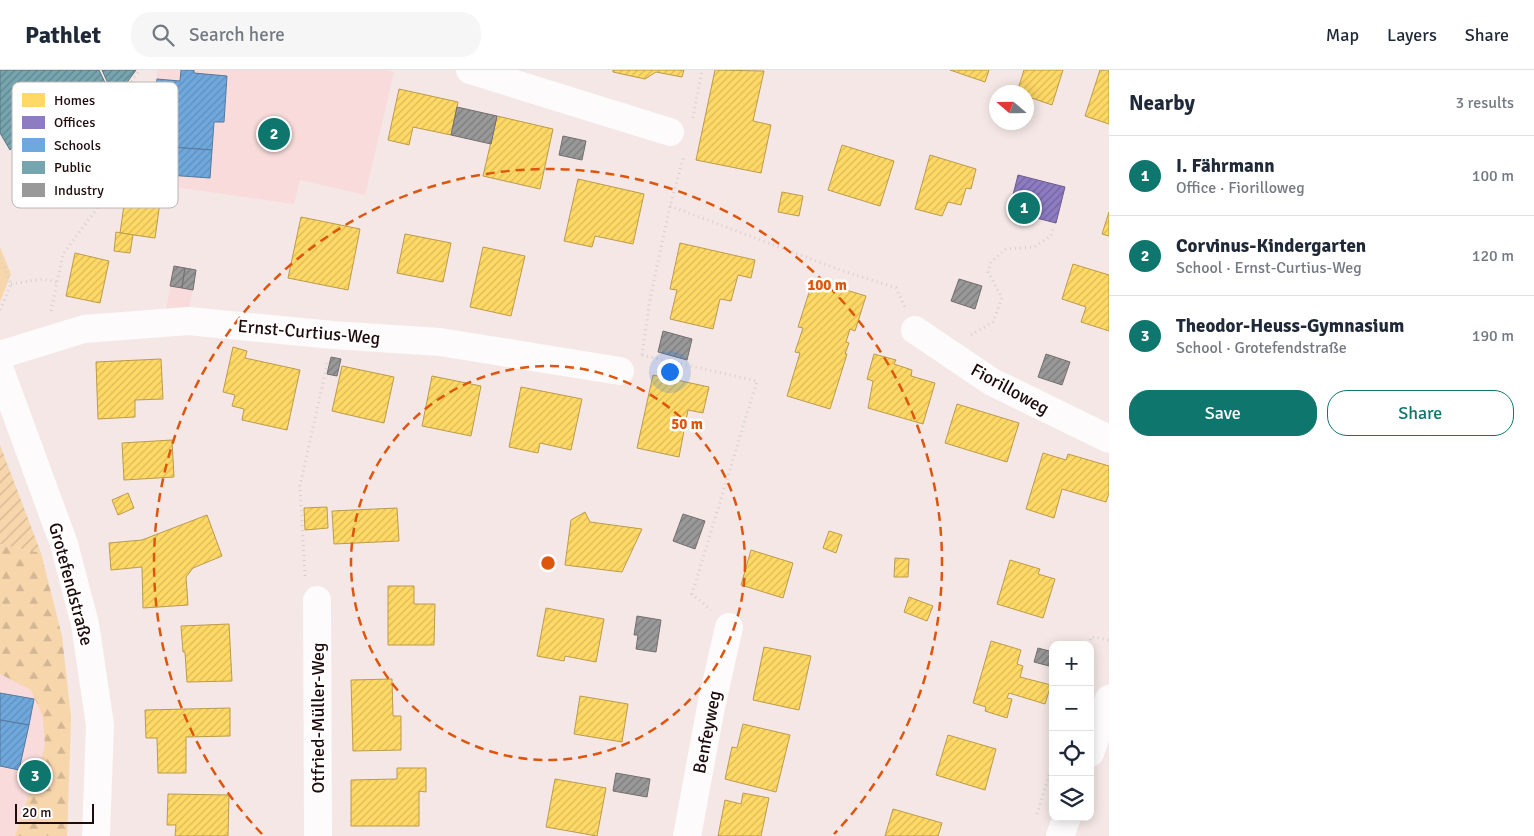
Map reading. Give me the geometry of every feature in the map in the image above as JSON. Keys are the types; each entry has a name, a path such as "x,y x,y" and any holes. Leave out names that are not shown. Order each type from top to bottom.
{"street":[{"path":"470,70 682,137"},
{"name":"Ernst-Curtius-Weg","path":"0,355 84,329 188,321 333,335 440,342 620,371"},
{"name":"Fiorilloweg","path":"915,330 992,382 1109,440"},
{"name":"Grotefendstraße","path":"0,370 64,544 85,624 100,725 96,836"},
{"name":"Otfried-Müller-Weg","path":"317,600 318,836"},
{"name":"Benfeyweg","path":"686,836 711,707 729,627"},
{"path":"1094,742 1109,700"},
{"path":"1060,836 1066,821"}],"path":[{"path":"131,82 140,70"},
{"path":"620,371 642,355 650,299 670,206 682,137 702,70"},
{"path":"670,206 843,271 896,288 915,330"},
{"path":"50,316 63,254 97,208"},
{"path":"944,351 993,322 1002,298 988,272 991,262 1006,249 1034,247 1051,236 1053,228"},
{"path":"0,258 11,284 0,310"},
{"path":"11,284 43,279 57,282"},
{"path":"317,600 305,582 300,486 333,335"},
{"path":"642,355 756,381 692,594 729,627"},
{"path":"1090,641 1091,637 1109,640"},
{"path":"1036,818 1049,775"}],"shaded area":[{"path":"157,70 387,70 394,72 365,195 300,180 294,204 178,187 178,82 156,82"},
{"path":"174,266 196,270 189,309 166,310"},
{"path":"0,622 71,717 67,836 0,836"}],"green space":[{"path":"0,247 11,274 0,302"},
{"path":"0,445 41,553 0,544"},
{"path":"0,544 41,553 62,636 71,717 67,836 15,836 45,747 43,717 31,690 0,674"}],"building: Homes":[{"path":"613,70 684,70 682,77 656,72 645,79 613,72"},
{"path":"715,70 764,71 753,121 771,125 761,173 696,160"},
{"path":"950,70 989,70 985,82"},
{"path":"1024,70 1063,70 1052,105 1034,99 1034,85 1019,85"},
{"path":"1100,70 1109,70 1109,124 1085,116"},
{"path":"399,89 458,102 451,135 413,127 409,145 388,140"},
{"path":"497,116 553,129 540,189 483,176"},
{"path":"842,145 894,161 880,206 828,190"},
{"path":"930,155 976,169 971,189 966,188 961,205 948,202 942,216 915,209"},
{"path":"578,179 644,194 633,244 595,236 592,247 564,241"},
{"path":"782,192 803,196 799,216 778,212"},
{"path":"124,208 159,208 155,238 120,233"},
{"path":"1109,212 1109,236 1102,234"},
{"path":"301,217 360,229 348,290 288,278"},
{"path":"116,232 133,235 130,253 114,251"},
{"path":"405,234 451,243 443,282 397,273"},
{"path":"680,243 755,260 751,278 738,275 731,301 720,299 713,329 670,319 677,290 670,289"},
{"path":"483,247 525,256 511,316 470,307"},
{"path":"75,253 109,261 100,303 66,296"},
{"path":"1073,264 1109,275 1109,331 1081,322 1086,307 1062,299"},
{"path":"813,280 866,296 855,331 850,329 846,342 849,343 845,354 847,354 830,409 787,396 800,353 795,352 803,328 798,327"},
{"path":"233,347 247,351 245,358 300,370 287,430 242,420 244,409 232,406 235,395 223,392"},
{"path":"874,354 896,360 894,364 912,370 911,376 935,383 923,424 868,408 873,381 867,379"},
{"path":"161,359 163,399 135,400 135,417 98,419 96,362"},
{"path":"342,366 394,377 384,423 332,411"},
{"path":"653,375 709,387 703,413 688,410 679,457 637,448"},
{"path":"432,376 481,386 471,436 422,426"},
{"path":"521,387 582,399 571,450 540,443 538,453 509,447"},
{"path":"957,404 1019,423 1007,462 945,443"},
{"path":"172,440 174,477 124,480 122,443"},
{"path":"1043,453 1066,460 1068,454 1109,466 1109,493 1106,502 1062,489 1054,518 1026,509"},
{"path":"128,493 134,508 118,515 112,500"},
{"path":"327,507 328,528 305,530 304,508"},
{"path":"397,508 399,541 334,544 332,511"},
{"path":"585,512 590,522 642,529 622,572 565,565 571,520"},
{"path":"207,515 222,556 193,568 186,577 188,605 143,608 142,567 111,570 109,543 142,540"},
{"path":"829,531 842,535 836,553 823,548"},
{"path":"751,550 793,563 783,598 741,585"},
{"path":"895,558 909,559 908,577 894,577"},
{"path":"1010,560 1040,569 1038,574 1055,579 1043,618 997,604"},
{"path":"388,586 414,586 414,604 435,604 434,645 388,645"},
{"path":"909,597 933,606 927,621 904,612"},
{"path":"546,608 604,619 596,662 565,656 564,661 537,656"},
{"path":"229,624 232,681 187,682 181,626"},
{"path":"991,641 1021,650 1017,664 1023,666 1020,677 1049,684 1045,704 1009,693 1007,698 1012,699 1007,718 985,711 986,707 973,703"},
{"path":"764,647 811,656 799,710 753,700"},
{"path":"392,679 393,716 401,716 401,750 353,751 351,680"},
{"path":"580,696 628,704 622,742 574,734"},
{"path":"230,708 230,736 186,737 186,773 158,773 157,738 146,738 145,710"},
{"path":"743,724 790,735 776,792 725,779 732,747 737,748"},
{"path":"948,735 996,749 985,790 936,775"},
{"path":"397,768 426,768 426,792 419,791 419,826 351,826 351,780 397,779"},
{"path":"555,779 606,788 597,836 546,827"},
{"path":"743,793 769,798 761,836 718,836 725,800 741,804"},
{"path":"168,794 229,795 228,836 175,836 176,825 167,825"},
{"path":"893,809 942,823 938,836 885,836"}],"building: Offices":[{"path":"1018,175 1065,187 1056,223 1009,211"}],"building: Schools":[{"path":"181,70 194,70 194,73 227,76 224,122 214,122 212,150 178,148 178,82 157,82 157,79 180,81"},
{"path":"178,148 212,150 210,178 178,176"},
{"path":"0,693 34,699 29,725 0,720"},
{"path":"0,720 29,725 19,770 0,766"}],"building: Public":[{"path":"0,70 99,70 105,82 12,82 12,148 10,150 0,133"},
{"path":"102,70 136,70 127,82 107,82"}],"building: Industry":[{"path":"457,107 497,116 491,144 451,135"},
{"path":"563,136 586,141 582,160 559,155"},
{"path":"174,266 185,268 182,288 170,286"},
{"path":"185,268 196,270 193,290 182,288"},
{"path":"959,279 982,286 975,309 951,301"},
{"path":"663,331 692,339 687,360 658,352"},
{"path":"1046,354 1070,362 1062,385 1038,377"},
{"path":"331,357 341,359 337,376 327,374"},
{"path":"683,514 705,521 695,549 673,541"},
{"path":"637,616 661,620 656,652 636,649 638,635 634,635"},
{"path":"1038,648 1049,651 1049,666 1034,662"},
{"path":"616,773 650,779 647,797 613,791"}],"place":[{"name":"Corvinus-Kindergarten","path":"274,134"},
{"name":"I. Fährmann","path":"1024,208"},
{"name":"Theodor-Heuss-Gymnasium","path":"35,776"}]}
